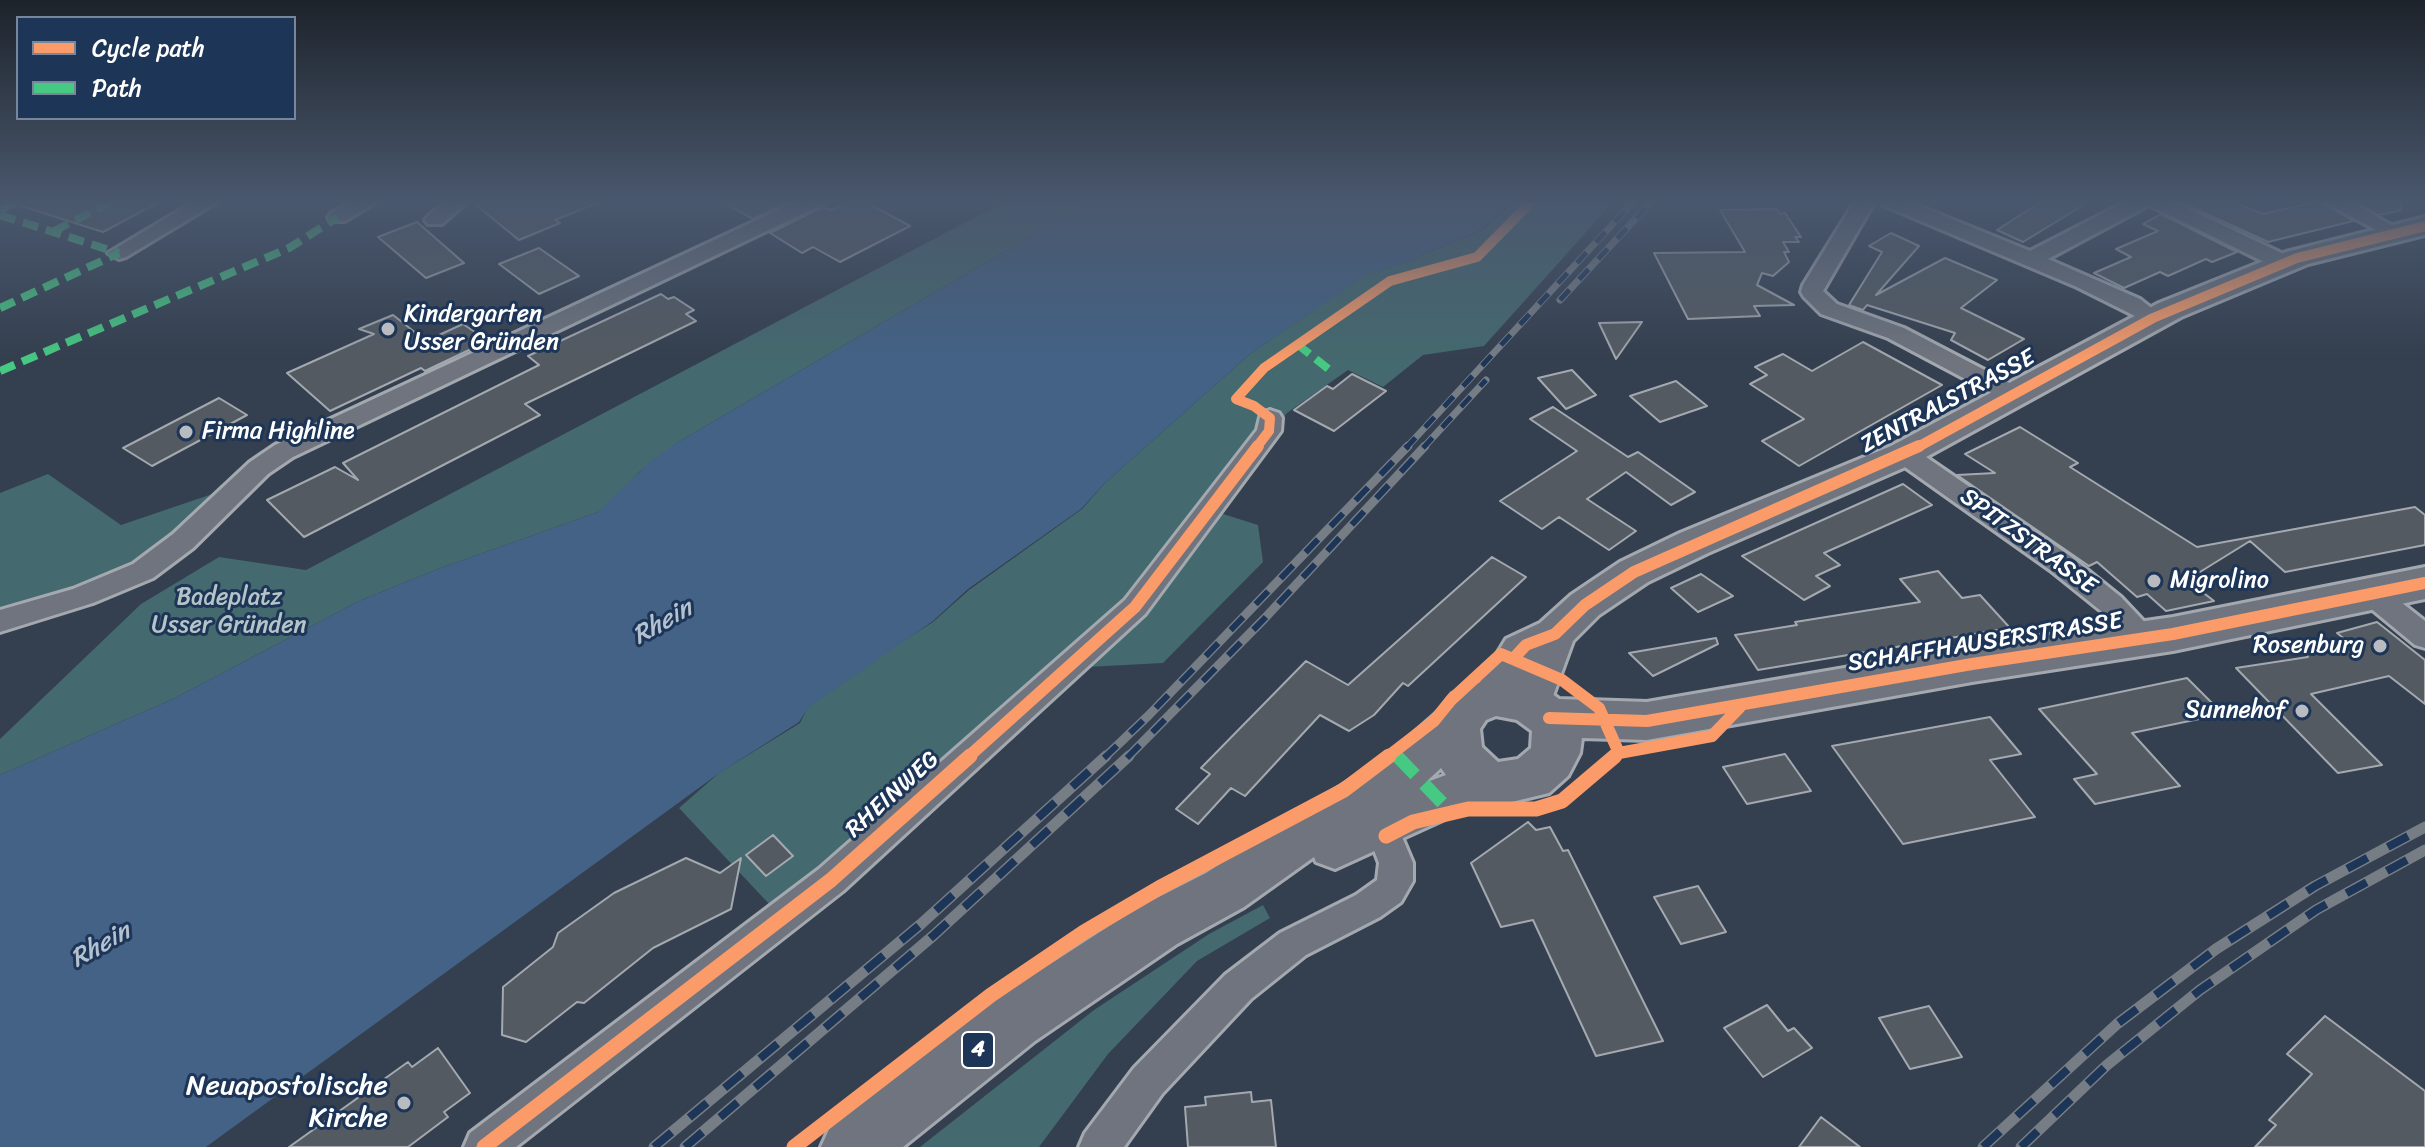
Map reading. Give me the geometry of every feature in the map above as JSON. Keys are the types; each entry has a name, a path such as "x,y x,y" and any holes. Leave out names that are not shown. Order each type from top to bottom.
{"main road":[{"name":"SCHAFFHAUSERSTRASSE","path":"853,1147 1014,1021 1157,926 1225,890 1308,860 1375,808 1409,767 1507,711 1647,721 1972,664 2143,639 2425,583"},
{"path":"1507,711 1558,742 1555,753 1541,771 1513,780 1471,770 1461,758 1454,738 1507,711"},
{"name":"SCHAFFHAUSERSTRASSE","path":"1375,808 1438,799 1513,780 1562,772 1612,738 1647,721"}],"street":[{"path":"0,621 83,596 143,571 183,541 259,468 284,451 699,255"},
{"path":"1833,255 1812,292 1829,309 1896,333 2012,394"},
{"path":"2020,255 2132,304 2153,318"},
{"path":"2031,259 2040,255"},
{"path":"2267,255 2284,263"},
{"name":"ZENTRALSTRASSE","path":"1507,711 1555,634 1585,605 1634,572 1694,543 1904,454 2153,318 2308,255"},
{"name":"RHEINWEG","path":"484,1147 831,880 1135,607 1269,431 1270,418"},
{"name":"SPITZSTRASSE","path":"1904,454 2060,563 2111,604 2143,639"},
{"path":"2373,595 2425,637"},
{"path":"1099,1147 1148,1081 1238,987 1293,944 1368,906 1389,891 1396,881 1396,863 1375,808"}],"green space":[{"name":"Badeplatz Usser Gründen","path":"904,255 999,255 680,441 639,472 614,500 598,512 438,569 359,601 175,698 0,775 0,739 141,604 219,557 306,570"},
{"path":"1424,255 1566,255 1484,346 1423,355 1383,387 1348,370 1287,413 1143,609 785,921 679,808 719,773 800,723 808,707 933,622 969,590 1082,509 1105,483 1250,354 1364,275"},
{"path":"48,474 121,525 221,491 166,545 101,583 0,614 0,493"},
{"path":"1220,513 1258,525 1263,562 1163,663 1087,667"},
{"path":"1263,905 1270,918 1197,961 1108,1054 1039,1147 920,1147 1094,1010 1209,934"}],"water":[{"name":"Rhein","path":"999,255 1424,255 1365,275 1250,354 1105,483 1081,509 968,589 933,621 808,708 799,722 718,774 206,1147 0,1147 0,775 175,698 359,601 438,569 598,512 653,459"}],"building":[{"path":"399,255 454,255 464,263 426,278"},
{"path":"523,255 548,255 579,276 539,294 499,264"},
{"path":"827,255 855,255 840,262"},
{"path":"1655,255 1785,255 1789,262 1773,276 1762,273 1757,285 1794,305 1754,306 1760,316 1688,319"},
{"path":"1880,255 1912,255 1876,295 1945,258 1997,280 1961,308 2024,339 1988,360 1951,340 1955,333 1867,305 1863,310 1849,305"},
{"path":"2126,255 2231,255 2212,262 2206,259 2168,276 2160,272 2124,288 2094,273 2131,257"},
{"path":"661,294 668,299 674,297 694,310 686,314 696,321 525,404 540,415 304,537 267,500 335,467 358,480 343,463 539,365 528,356"},
{"path":"393,315 426,341 463,324 488,341 425,371 421,368 330,411 287,373 374,334 359,329"},
{"path":"1642,322 1616,359 1599,323"},
{"path":"1863,342 1942,385 1799,466 1762,441 1804,419 1750,384 1767,375 1755,367 1783,354 1812,371"},
{"path":"1572,370 1596,395 1566,409 1538,378"},
{"path":"1352,374 1386,391 1334,431 1294,410 1327,386 1333,389"},
{"path":"1676,381 1707,406 1660,422 1630,396"},
{"name":"Firma Highline","path":"219,398 247,415 152,466 123,448"},
{"path":"1553,407 1628,457 1638,452 1695,492 1671,505 1626,472 1587,499 1636,531 1609,550 1559,517 1542,529 1500,501 1577,451 1530,419"},
{"path":"2020,427 2078,463 2070,467 2197,547 2415,507 2425,515 2425,545 2285,572 2250,541 2187,580 2214,601 2166,611 2147,594 2137,597 2097,562 2089,566 1957,475 1995,473 1965,454"},
{"path":"1903,484 1932,505 1824,553 1840,565 1816,576 1830,586 1804,600 1742,556"},
{"path":"1492,557 1526,577 1408,686 1403,683 1374,715 1349,731 1320,715 1245,796 1231,788 1198,824 1176,809 1210,774 1201,768 1306,661 1348,685"},
{"path":"1938,571 1962,598 1980,595 2010,628 1758,670 1735,635 1920,602 1900,579"},
{"path":"1701,574 1733,596 1698,612 1671,588"},
{"path":"2377,622 2425,660 2425,704 2389,676 2311,694 2382,765 2338,773 2236,668 2308,657 2301,651 2347,641 2337,633"},
{"path":"1716,638 1718,644 1653,676 1629,653"},
{"path":"2187,678 2223,714 2132,733 2180,786 2095,804 2074,779 2097,774 2039,709"},
{"path":"1990,717 2021,754 1990,760 2035,817 1903,844 1832,746"},
{"path":"1785,754 1811,791 1747,804 1723,767"},
{"path":"1528,822 1536,830 1550,827 1563,851 1568,850 1663,1041 1596,1056 1533,920 1501,927 1471,863"},
{"path":"773,835 793,856 766,876 746,855"},
{"path":"686,858 720,873 741,858 731,909 653,948 584,1003 577,1002 526,1042 502,1035 503,987 553,947 558,933 614,893"},
{"path":"1698,886 1726,932 1681,944 1654,897"},
{"path":"1767,1005 1788,1031 1794,1028 1812,1048 1763,1077 1724,1028"},
{"path":"1929,1006 1962,1057 1910,1069 1879,1018"},
{"path":"2325,1016 2425,1091 2425,1147 2255,1147 2276,1125 2269,1120 2312,1074 2287,1054"},
{"name":"Neuapostolische Kirche","path":"438,1048 470,1093 444,1112 448,1117 408,1147 289,1147 408,1062 412,1067"},
{"path":"1251,1092 1252,1102 1271,1100 1276,1147 1188,1147 1185,1107 1206,1105 1205,1097"},
{"path":"1821,1117 1860,1147 1799,1147"}],"railway":[{"path":"1406,448 1585,255"},
{"path":"1560,300 1602,255"},
{"path":"1423,448 1486,380"},
{"path":"1104,758 1408,446"},
{"path":"1129,756 1264,619 1425,446"},
{"path":"654,1147 921,924 1106,756"},
{"path":"685,1147 934,935 1129,756"},
{"path":"1983,1147 2117,1024 2216,949 2315,886 2425,827"},
{"path":"2021,1147 2107,1065 2200,990 2316,910 2425,850"}],"marked path":[{"path":"0,308 116,255"},
{"path":"0,371 274,255"},
{"path":"1297,344 1332,372"},
{"path":"1395,754 1451,812 1457,811"}],"cycle path":[{"path":"484,1147 831,880 1135,607 1269,431 1270,418 1254,406 1236,399 1264,368 1390,281 1479,255"},
{"path":"1513,659 1526,645 1555,634 1585,605 1634,572 1694,543 1904,454 2153,318 2311,255"},
{"path":"1549,718 1647,721 1972,664 2173,634 2425,583"},
{"path":"794,1147 991,995 1084,932 1159,888 1344,790 1434,721 1451,700 1501,654 1562,680 1599,708 1619,753"},
{"path":"1386,836 1413,822 1468,809 1536,809 1562,801 1619,753 1712,736 1740,707"}],"place":[{"name":"Kindergarten Usser Gründen","path":"388,329"},
{"name":"Firma Highline","path":"186,432"},
{"name":"Migrolino","path":"2154,581"},
{"name":"Rosenburg","path":"2380,646"},
{"name":"Sunnehof","path":"2302,711"},
{"name":"Neuapostolische Kirche","path":"404,1103"}]}
